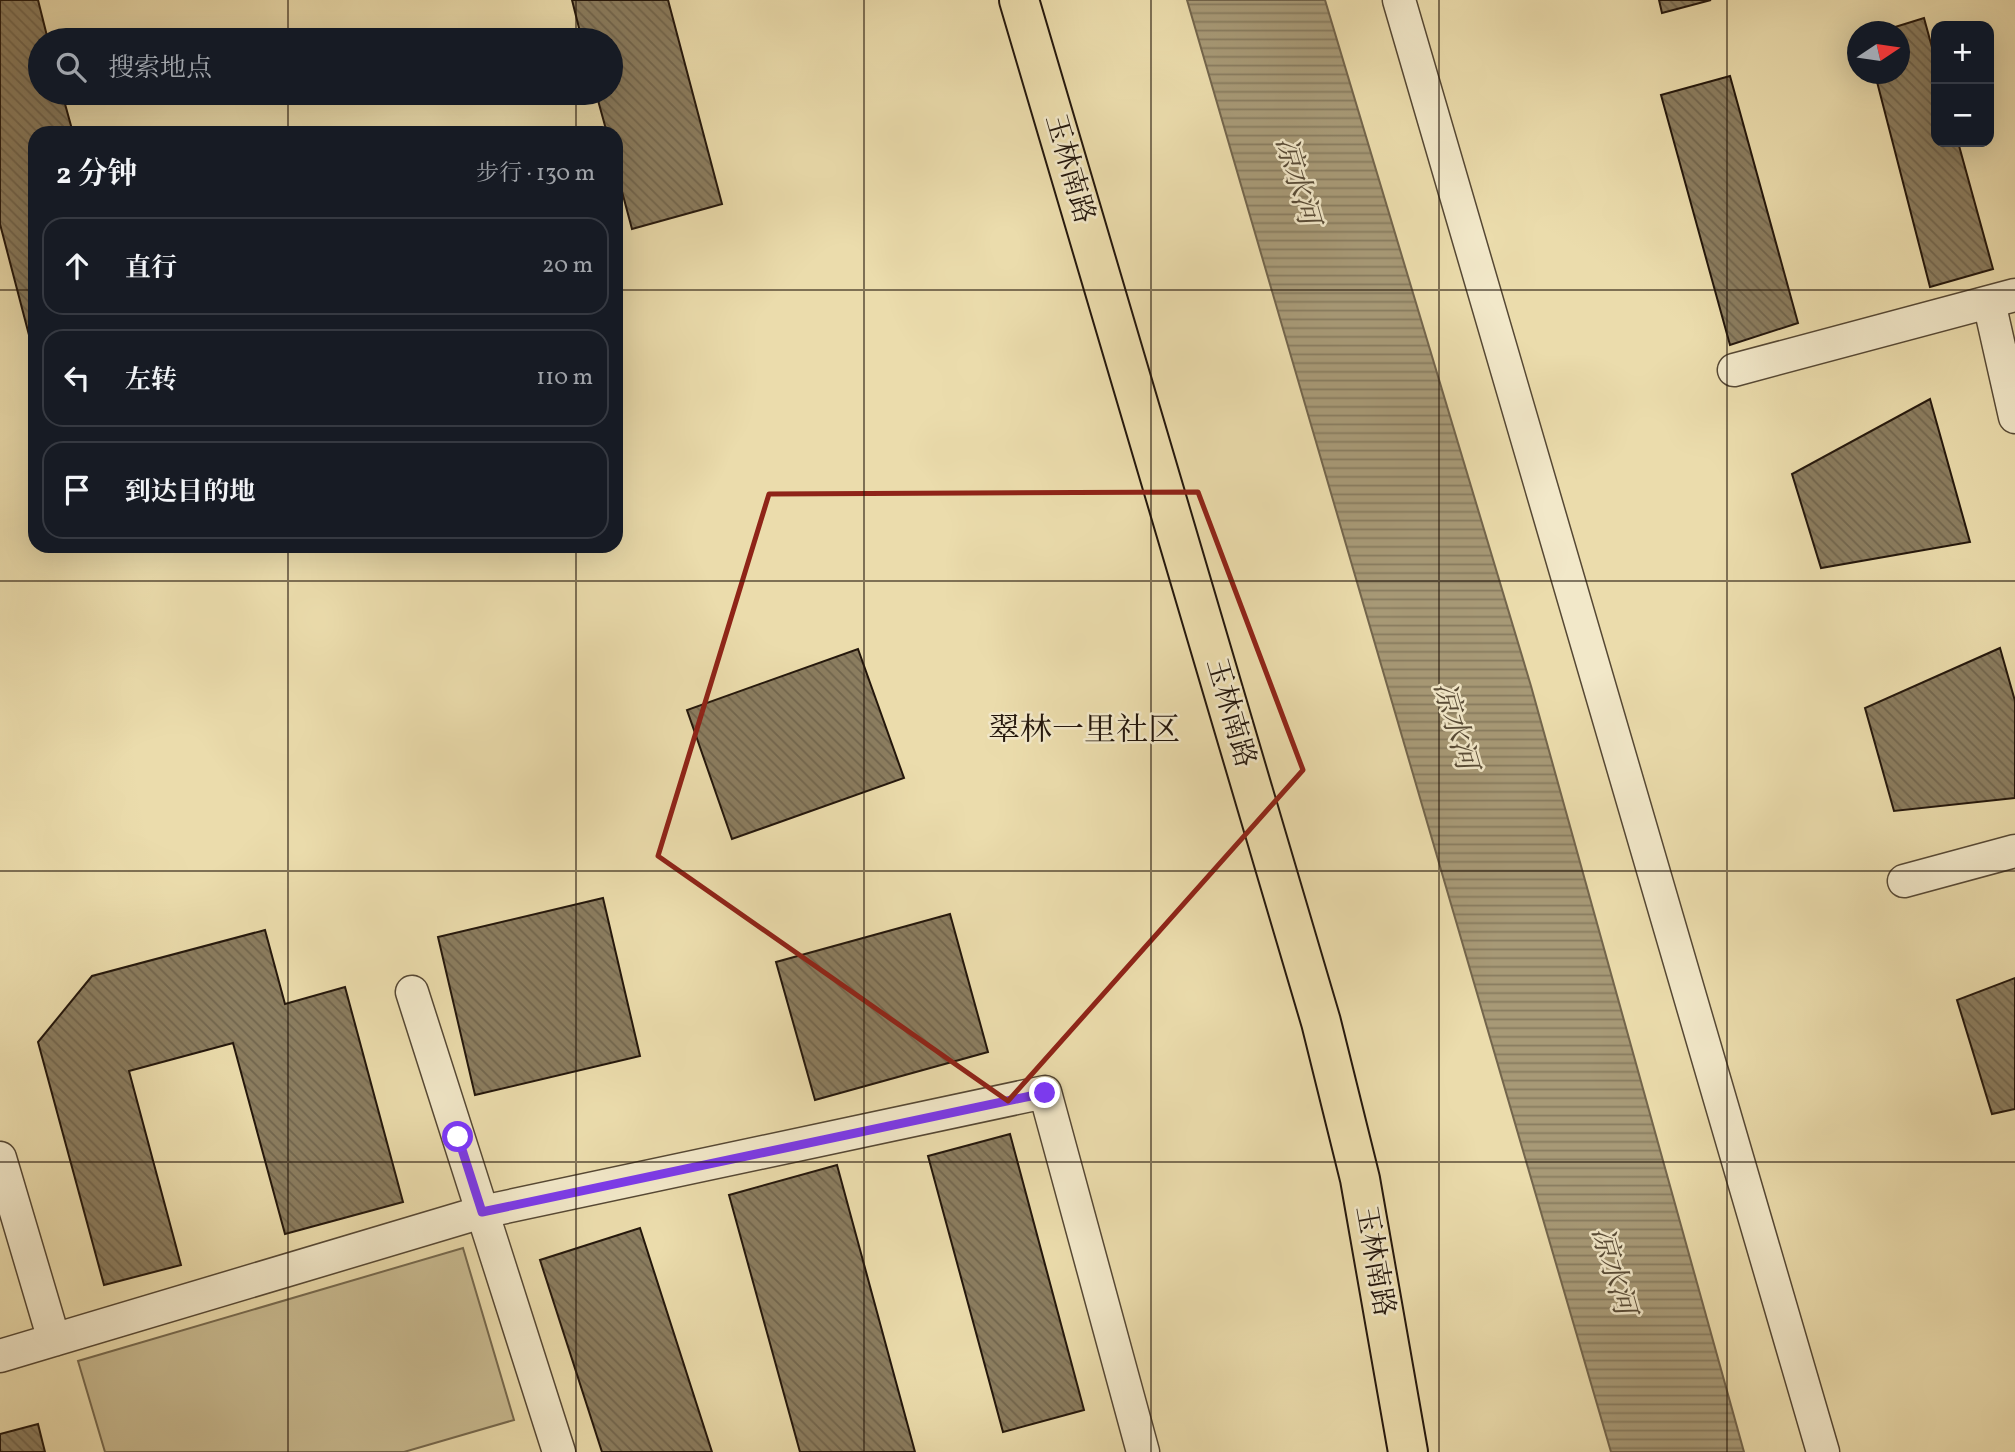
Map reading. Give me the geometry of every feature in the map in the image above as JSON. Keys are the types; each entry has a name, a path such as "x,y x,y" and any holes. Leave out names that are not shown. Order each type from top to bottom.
{"main road":[{"name":"玉林南路","path":"1019,0 1321,1021 1360,1179 1405,1448"}],"street":[{"path":"1399,0 1823,1452"},
{"path":"1734,370 2002,299 2015,417"},
{"path":"1904,881 2015,850"},
{"path":"412,992 482,1212 549,1450"},
{"path":"0,1356 482,1212 1045,1093 1143,1452"},
{"path":"0,1158 54,1340"}],"highlighted area":[{"path":"1198,492 1303,770 1008,1101 658,856 769,494"}],"shaded area":[{"path":"463,1248 514,1420 404,1452 105,1452 78,1361"}],"water":[{"name":"凉水河","path":"1187,0 1325,0 1531,686 1744,1452 1611,1452"}],"building":[{"path":"0,0 38,0 45,28 28,28 28,105 65,105 71,126 28,126 28,331 0,224"},
{"path":"572,0 668,0 722,204 632,229 623,195 623,126 605,126 599,105 623,105 623,28 579,28"},
{"path":"1659,0 1711,0 1662,13"},
{"path":"1924,18 1931,44 1931,147 1959,147 1993,269 1930,287 1878,84 1910,84 1910,22"},
{"path":"1730,76 1798,323 1730,345 1661,95"},
{"path":"1930,399 1970,542 1821,568 1792,474"},
{"path":"2000,648 2015,701 2015,798 1894,811 1865,708"},
{"path":"858,649 904,778 732,839 687,710"},
{"path":"603,898 640,1056 475,1095 438,937"},
{"path":"950,914 988,1052 815,1100 776,962"},
{"path":"265,930 285,1004 345,987 403,1202 285,1234 233,1043 129,1071 181,1265 104,1285 38,1042 92,976"},
{"path":"2015,978 2015,1109 1992,1114 1957,1000"},
{"path":"1010,1134 1084,1410 1003,1432 928,1156"},
{"path":"837,1165 915,1452 800,1452 729,1195"},
{"path":"640,1228 712,1452 602,1452 540,1260"},
{"path":"38,1424 45,1452 0,1452 0,1434"}],"district":[{"name":"翠林一里社区","path":"1084,732"}],"route":[{"path":"458,1137 482,1212 1045,1093"}]}
